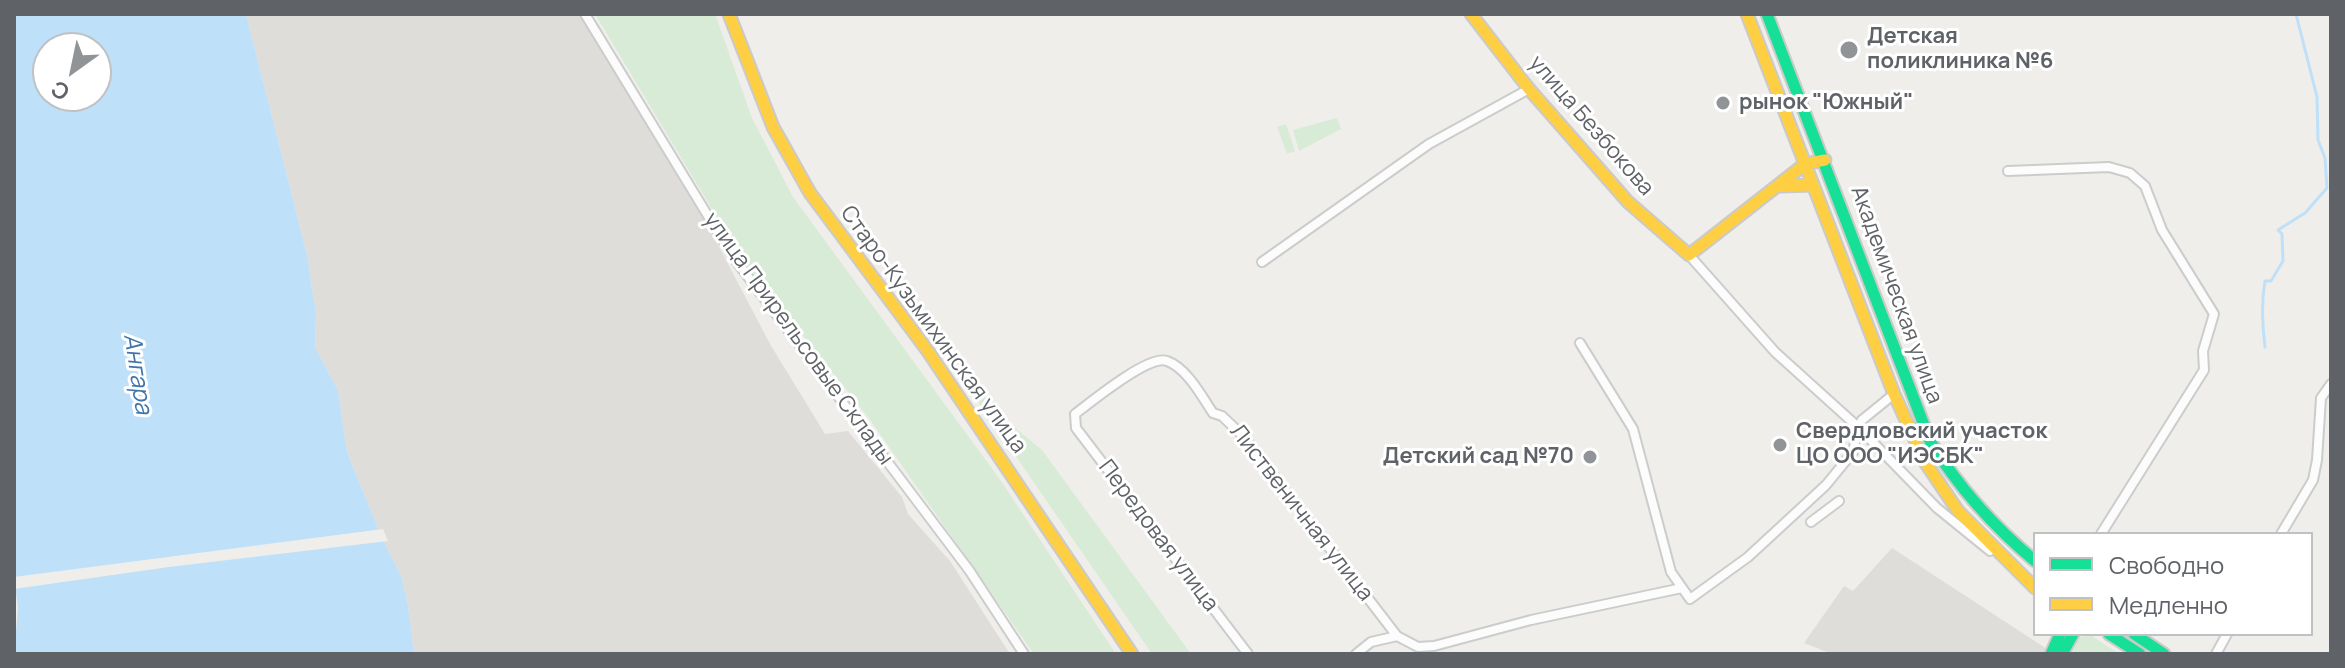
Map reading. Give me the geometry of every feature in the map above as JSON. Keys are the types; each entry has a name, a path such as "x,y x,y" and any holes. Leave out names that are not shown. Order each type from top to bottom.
{"main road":[{"name":"Старо-Кузьмихинская улица","path":"729,14 773,127 810,193 927,350 1132,654"},
{"name":"улица Безбокова","path":"1471,14 1529,89 1628,202 1689,255"},
{"path":"1747,14 1894,394 1930,473 1965,521 2033,583"},
{"name":"Академическая улица","path":"1767,14 1930,441 1968,500 2033,559"},
{"path":"1791,129 1811,125"},
{"path":"1689,255 1781,186 1805,164 1825,160"},
{"path":"1781,186 1813,185"},
{"path":"2112,636 2137,652"},
{"path":"2136,636 2164,654"}],"street":[{"name":"улица Прирельсовые Склады","path":"585,14 733,257 969,570 1024,654"},
{"path":"1262,262 1429,144 1529,89"},
{"path":"2008,171 2109,167 2130,173 2145,186 2162,230 2214,314 2203,351 2204,370 2102,532"},
{"name":"улица Безбокова","path":"1689,255 1775,352 1858,427 1937,508 1974,540 2012,565"},
{"path":"1580,343 1633,429 1671,572 1690,599 1748,557 1843,467 1853,452 1862,420 1894,394"},
{"name":"Передовая улица","path":"1168,361 1152,362 1095,398 1075,414 1076,428 1248,654"},
{"name":"Лиственичная улица","path":"1168,361 1179,368 1213,413 1230,422 1244,437 1397,636"},
{"path":"2282,532 2313,480 2321,398 2331,384"},
{"path":"1811,522 1839,501"},
{"path":"1356,654 1371,642 1397,636 1418,647 1450,643 1531,620 1682,588"},
{"path":"2216,654 2226,636"}],"shaded area":[{"path":"246,14 580,14 706,222 770,344 825,434 848,431 902,497 908,514 950,561 1010,654 414,654 401,576 347,452 338,390 315,347 316,314 307,255"},
{"path":"1892,548 2047,649 2043,654 1832,654 1804,643 1844,586 1853,591"}],"green space":[{"path":"595,14 715,14 752,118 793,197 1001,481 1116,654 1034,654 868,417 742,259"},
{"path":"1337,118 1341,129 1299,151 1293,130"},
{"path":"1286,124 1295,151 1287,154 1277,127"},
{"path":"951,362 964,370 1008,422 1042,450 1191,654 1152,654"},
{"path":"2092,636 2119,654 2071,654 2079,637"}],"water":[{"name":"Ангара","path":"14,14 246,14 307,255 316,314 315,347 338,390 347,452 401,576 414,654 14,654 18,608 14,578"}],"pier":[{"path":"383,529 388,541 14,589 14,577"}],"waterway":[{"path":"2265,347 2262,314 2265,281 2271,281 2283,261 2282,234 2278,230 2305,213 2327,188 2325,158 2318,140 2317,97 2296,14"}],"traffic: fast":[{"path":"1767,14 1930,441 1978,506 2033,559"},
{"path":"2051,654 2059,636"},
{"path":"2062,654 2072,636"},
{"path":"2112,636 2140,654"},
{"path":"2137,636 2164,654"}],"traffic: slow":[{"path":"729,14 773,127 810,193 927,350 1132,654"},
{"path":"1471,14 1529,89 1628,202 1689,255 1805,164 1825,160"},
{"path":"1747,14 1894,394 1925,462 1958,511 2033,586"},
{"path":"1781,186 1813,185"}],"place":[{"name":"Детская поликлиника №6","path":"1849,50"},
{"name":"рынок \"Южный\"","path":"1723,103"},
{"name":"Свердловский участок ЦО ООО \"ИЭСБК\"","path":"1780,445"},
{"name":"Детский сад №70","path":"1590,457"}]}
